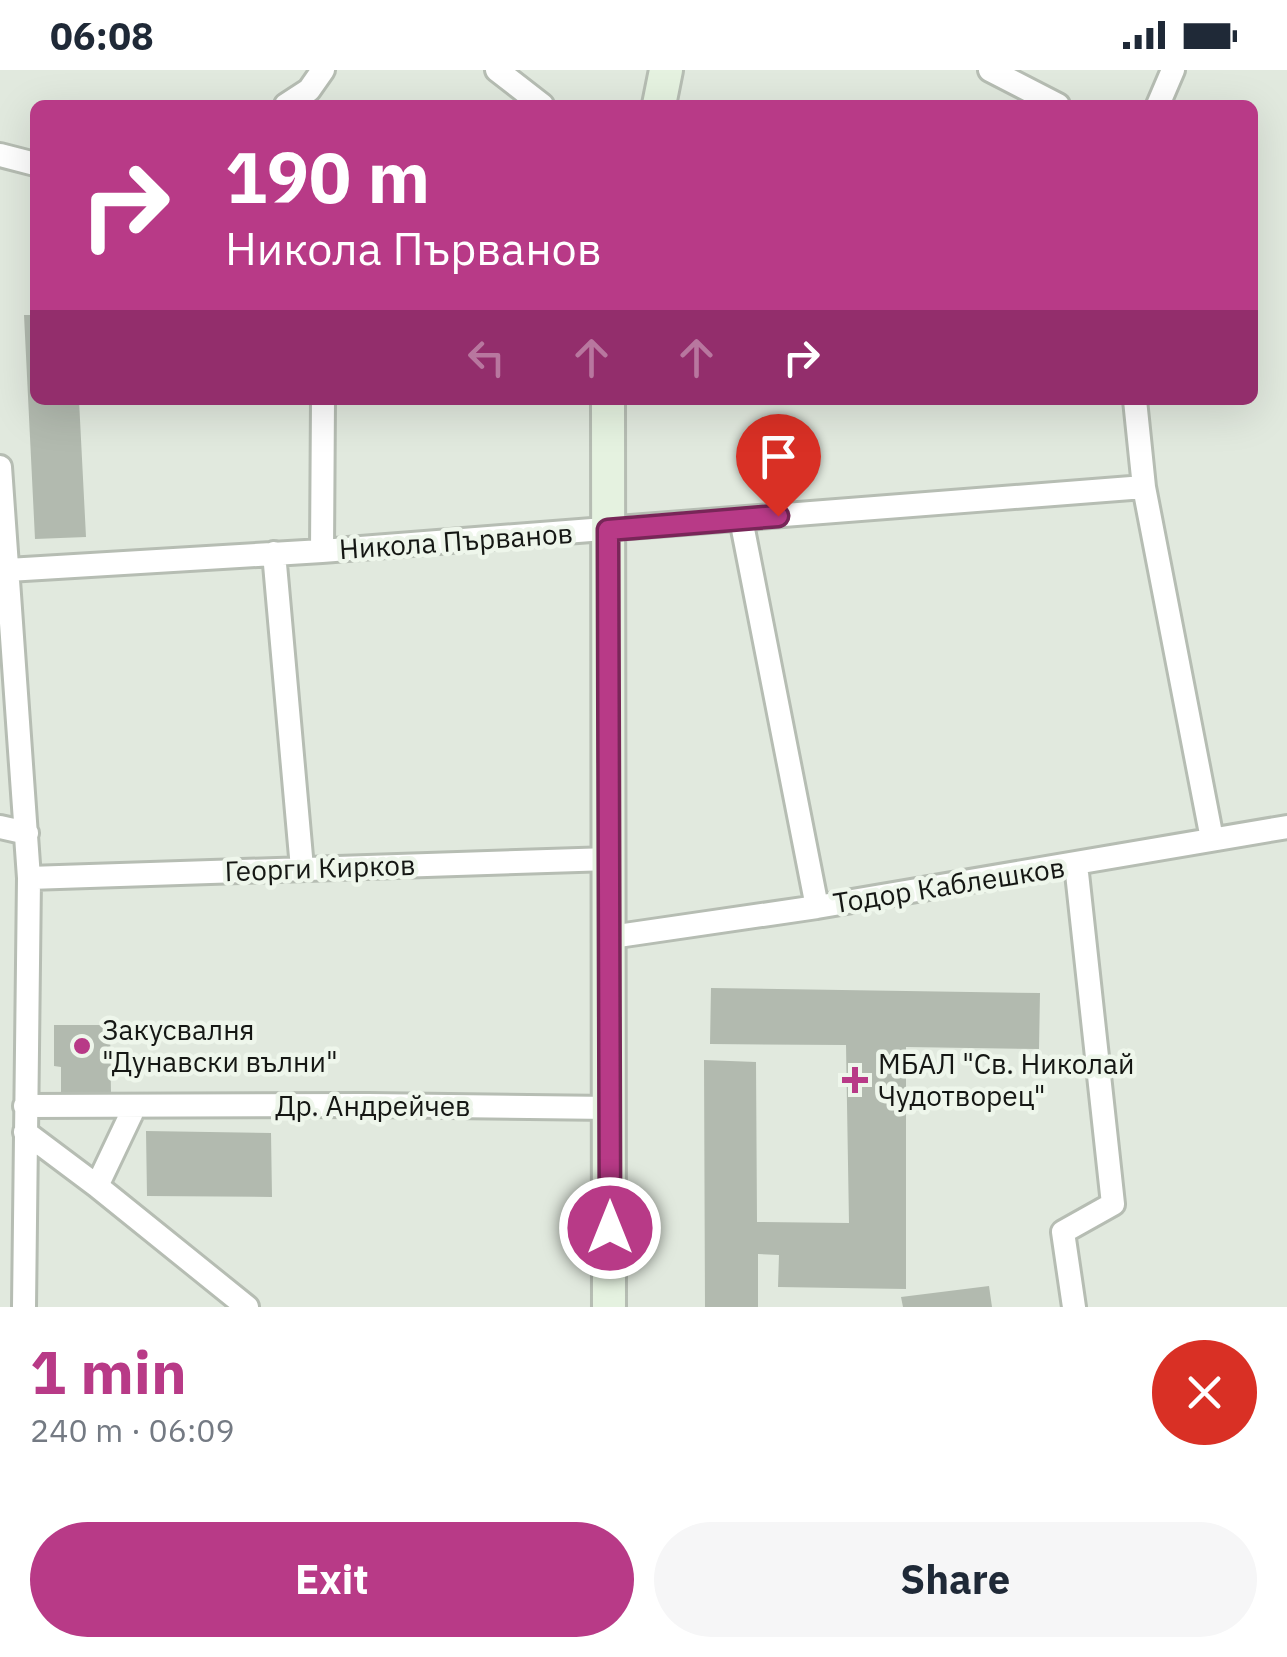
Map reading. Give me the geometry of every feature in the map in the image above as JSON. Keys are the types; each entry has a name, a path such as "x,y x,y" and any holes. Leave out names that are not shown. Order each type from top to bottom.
{"street":[{"path":"294,100 309,90 323,70"},
{"path":"497,70 536,100"},
{"path":"659,100 666,70"},
{"path":"990,70 1048,100"},
{"path":"1160,100 1173,70"},
{"path":"0,155 30,163"},
{"path":"322,551 323,405"},
{"path":"608,405 609,1307"},
{"path":"1136,405 1144,487 1212,839"},
{"path":"0,466 29,878 24,1307"},
{"name":"Никола Първанов","path":"8,570 322,551 1144,487"},
{"path":"741,520 818,906"},
{"path":"274,553 302,868"},
{"path":"0,826 27,832"},
{"name":"Тодор Каблешков","path":"611,938 1287,827"},
{"name":"Георги Кирков","path":"29,878 610,860"},
{"path":"1074,1307 1064,1232 1112,1204 1076,864"},
{"name":"Др. Андрейчев","path":"25,1106 611,1108"},
{"path":"97,1186 135,1106"},
{"path":"25,1132 247,1307"}],"building":[{"path":"24,315 30,315 30,405 79,405 86,537 35,539"},
{"path":"711,988 1040,993 1039,1049 906,1047 906,1289 778,1287 779,1255 758,1254 758,1307 705,1307 704,1060 756,1062 757,1222 849,1223 846,1045 710,1044"},
{"name":"Закусвалня \"Дунавски вълни\"","path":"54,1025 110,1025 111,1094 61,1093 61,1067 54,1066"},
{"path":"146,1131 271,1133 272,1197 147,1196"},
{"path":"989,1286 992,1307 903,1307 901,1297"}],"place":[{"name":"Закусвалня \"Дунавски вълни\"","path":"82,1046"},
{"name":"МБАЛ \"Св. Николай Чудотворец\"","path":"855,1080"}],"route":[{"path":"610,1228 608,530 778,516"}]}
